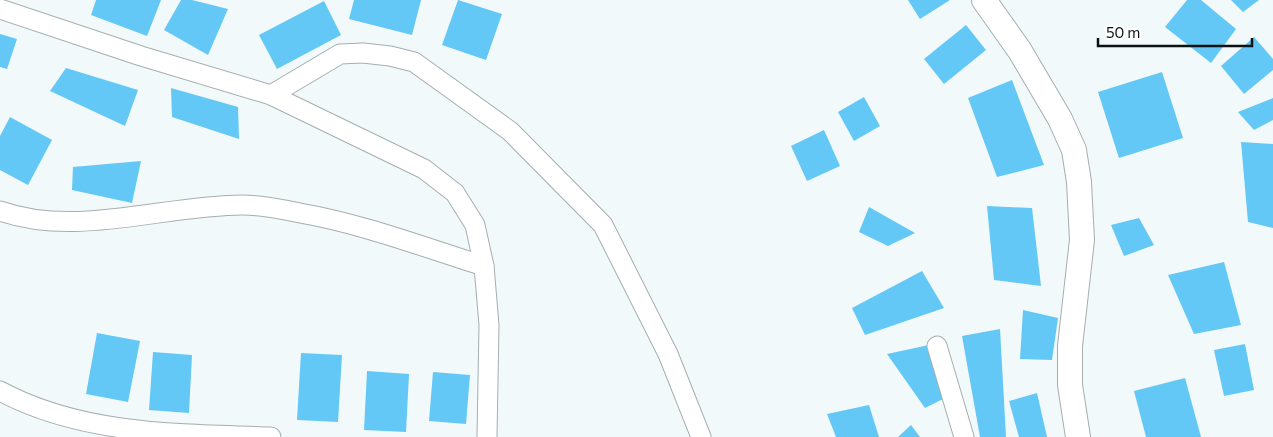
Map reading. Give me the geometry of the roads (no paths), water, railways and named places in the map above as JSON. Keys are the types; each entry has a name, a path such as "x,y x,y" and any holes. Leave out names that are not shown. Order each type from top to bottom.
{"street":[{"path":"984,0 1020,51 1060,119 1074,150 1079,182 1082,240 1070,346 1070,385 1078,437"},
{"path":"0,10 141,56 272,95 424,169 455,193 475,225 484,266 489,325 487,437"},
{"path":"272,95 340,54 363,53 390,56 414,62 510,131 603,225 668,354 701,437"},
{"path":"0,211 40,220 65,222 206,207 245,205 275,208 337,219 484,266"},
{"path":"937,346 964,437"},
{"path":"0,391 36,408 94,423 173,433 270,437"}]}
